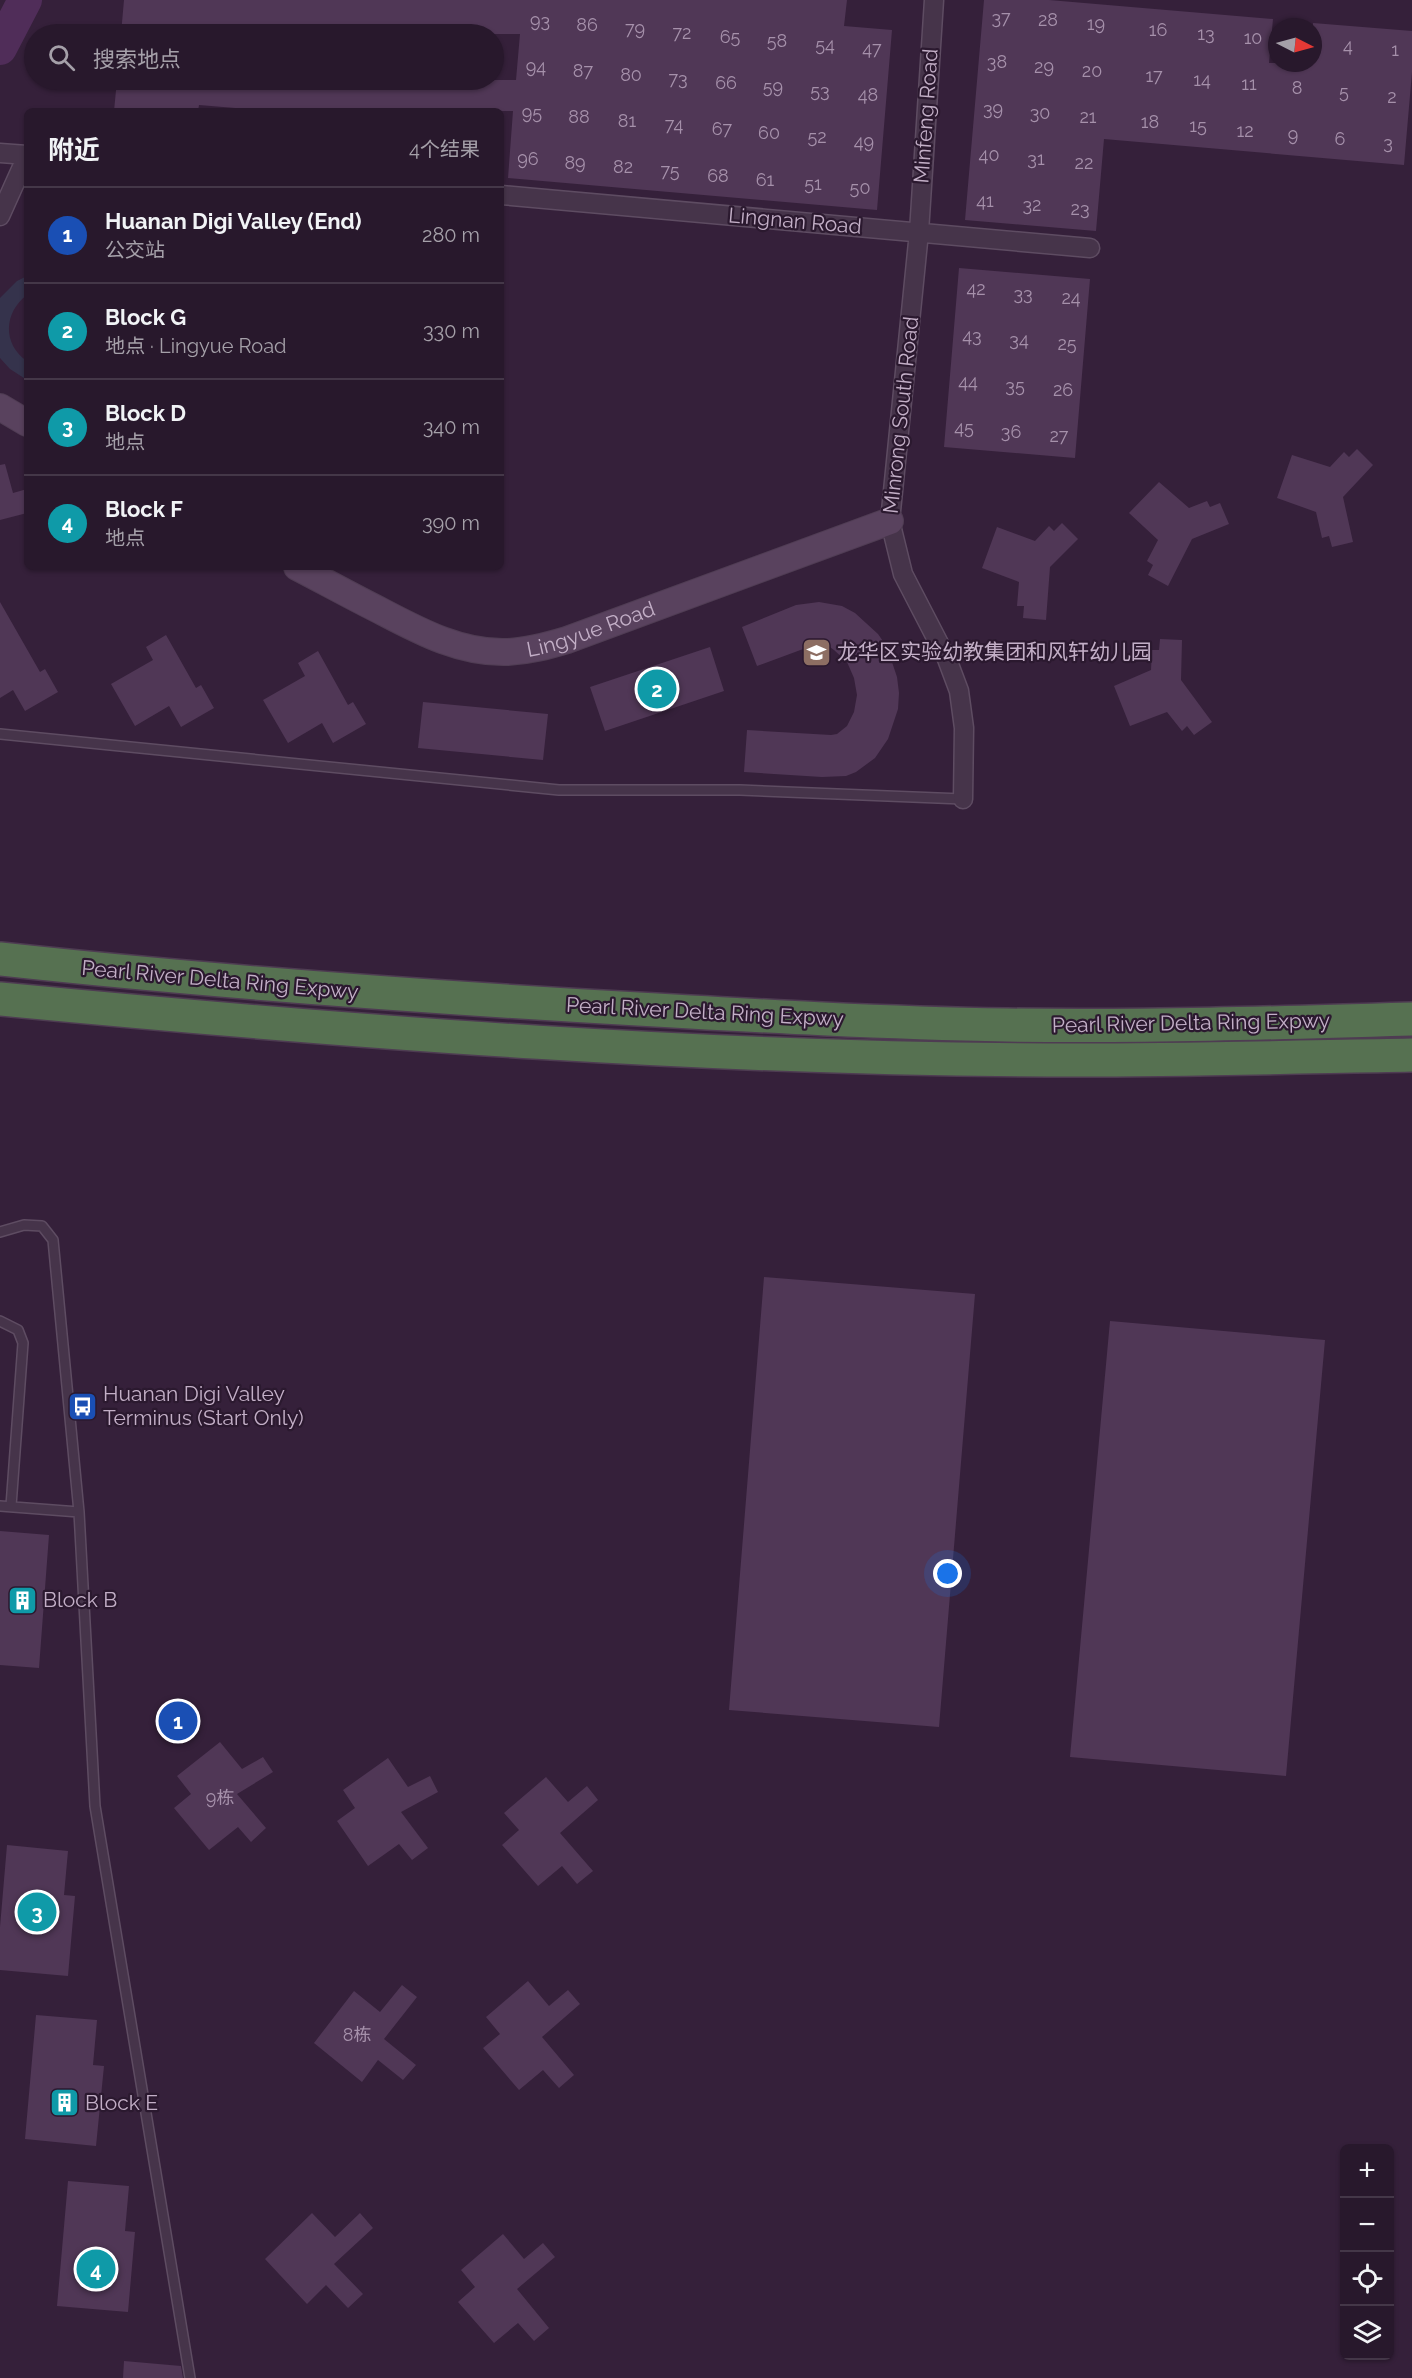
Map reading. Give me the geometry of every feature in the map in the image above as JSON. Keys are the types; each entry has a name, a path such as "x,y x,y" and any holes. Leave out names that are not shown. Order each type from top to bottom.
{"highway":[{"name":"Pearl River Delta Ring Expwy","path":"0,959 412,997 724,1014 1006,1025 1268,1024 1412,1019"},
{"name":"Pearl River Delta Ring Expwy","path":"0,999 210,1019 471,1038 776,1054 1077,1060 1412,1055"}],"street":[{"name":"Minfeng Road","path":"919,232 934,0"},
{"path":"0,153 24,155"},
{"path":"0,216 24,162"},
{"name":"Lingnan Road","path":"504,195 1090,248"},
{"name":"Minrong South Road","path":"919,232 890,521 903,574 947,659 959,691 964,728 963,799"},
{"path":"0,407 24,421"},
{"name":"Lingyue Road","path":"303,570 445,642 474,650 507,652 537,649 567,640 890,521"}],"lane":[{"path":"0,734 559,790 717,789 963,799"},
{"path":"0,1232 24,1224 42,1226 53,1240 78,1512 95,1806 190,2378"},
{"path":"0,1321 18,1330 23,1343 11,1506"},
{"path":"0,1506 78,1512"}],"shaded area":[{"path":"24,278 24,298 14,310 9,328 13,346 24,358 24,378 10,369 0,358 0,298 17,281"}],"building":[{"path":"124,0 847,0 844,26 892,30 877,210 508,178 513,111 504,111 504,108 235,108 199,105 198,108 114,108 116,90 504,90 504,80 516,80 520,34 504,34 504,24 122,24"},
{"path":"984,0 1049,0 1268,19 1268,72 1322,72 1322,24 1412,31 1412,72 1404,165 1104,139 1096,231 965,220"},
{"path":"959,268 1090,279 1075,458 944,447"},
{"path":"1357,449 1373,465 1343,497 1353,542 1332,547 1329,536 1322,538 1316,512 1277,498 1292,455 1330,467 1344,452 1349,457"},
{"path":"5,464 13,493 24,490 24,514 0,520 0,465"},
{"path":"1159,482 1189,508 1207,501 1210,507 1220,503 1229,524 1192,539 1168,586 1148,575 1153,565 1147,561 1158,540 1129,513"},
{"path":"1062,523 1078,539 1050,567 1046,620 1023,618 1024,606 1017,606 1019,582 982,568 997,527 1035,541 1049,526 1054,531"},
{"path":"0,602 40,672 45,669 58,692 25,711 13,690 0,698"},
{"path":"819,602 842,606 855,613 878,634 887,647 897,677 899,693 898,709 888,739 875,758 856,772 846,776 822,777 744,772 747,730 837,734 847,726 854,712 857,695 854,678 847,662 834,650 827,645 814,645 757,666 742,627 796,605"},
{"path":"166,635 196,688 201,685 214,708 181,727 169,706 135,726 111,684 153,660 146,647"},
{"path":"1160,639 1182,640 1181,680 1212,722 1194,735 1187,726 1182,731 1167,712 1130,726 1114,686 1151,670 1152,650 1159,650"},
{"path":"710,647 724,691 605,731 590,687"},
{"path":"318,651 348,705 353,702 366,724 333,743 322,723 288,743 263,700 305,676 298,663"},
{"path":"423,702 548,714 543,760 418,748"},
{"path":"764,1277 975,1294 939,1727 729,1710"},
{"path":"1110,1321 1325,1340 1286,1776 1070,1757"},
{"name":"Block B","path":"0,1531 49,1535 39,1668 0,1665"},
{"path":"220,1742 242,1769 263,1757 273,1772 237,1794 266,1828 251,1842 238,1827 209,1850 174,1808 191,1794 177,1776"},
{"path":"388,1758 408,1787 430,1776 438,1792 401,1812 428,1848 412,1860 399,1844 368,1866 337,1821 355,1808 343,1790"},
{"path":"546,1777 568,1802 587,1786 598,1800 560,1833 593,1871 577,1884 562,1866 538,1886 502,1845 519,1830 504,1813"},
{"path":"7,1845 68,1851 64,1895 75,1896 68,1976 0,1970 0,1927"},
{"path":"528,1981 549,2006 568,1990 580,2004 542,2037 574,2075 559,2088 543,2070 519,2090 483,2048 500,2034 486,2017"},
{"path":"402,1985 417,1997 384,2039 416,2065 403,2080 378,2060 362,2082 314,2043 354,1991 380,2012"},
{"name":"Block E","path":"36,2015 97,2020 93,2065 104,2066 96,2146 25,2139"},
{"path":"68,2181 129,2186 125,2231 135,2232 128,2312 57,2306"},
{"path":"312,2213 335,2237 360,2213 373,2228 334,2264 363,2294 348,2308 326,2285 307,2304 265,2259"},
{"path":"503,2234 524,2259 543,2243 555,2257 517,2289 549,2328 534,2341 518,2323 494,2343 458,2302 475,2287 461,2270"},
{"path":"124,2361 181,2366 183,2378 123,2378"}],"waterway":[{"path":"0,48 25,0"}],"place":[{"name":"龙华区实验幼教集团和风轩幼儿园","path":"816,652"},
{"name":"Block G","path":"657,689"},
{"name":"Huanan Digi Valley Terminus (Start Only)","path":"82,1406"},
{"name":"Block B","path":"22,1600"},
{"name":"Huanan Digi Valley (End)","path":"178,1721"},
{"name":"Block D","path":"37,1912"},
{"name":"Block E","path":"64,2103"},
{"name":"Block F","path":"96,2269"}]}
